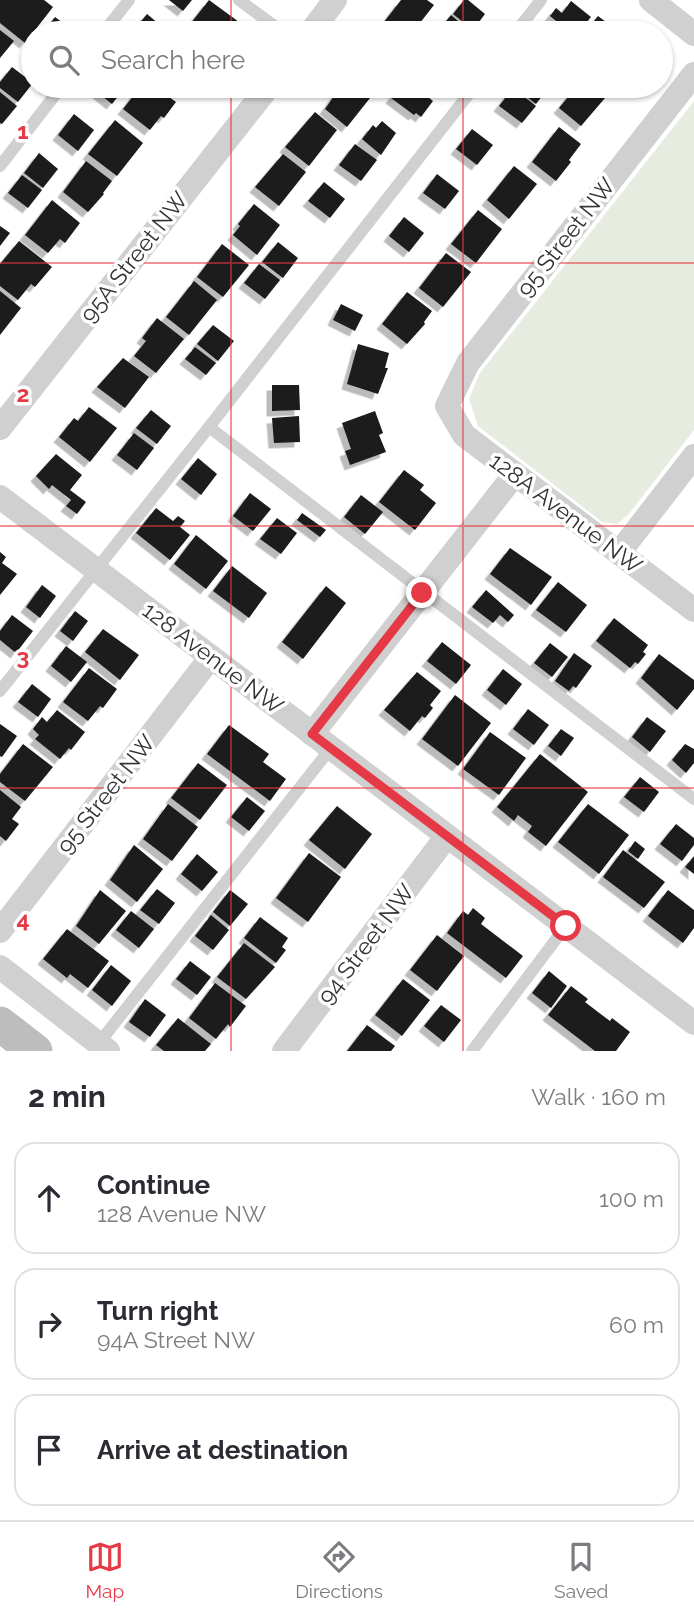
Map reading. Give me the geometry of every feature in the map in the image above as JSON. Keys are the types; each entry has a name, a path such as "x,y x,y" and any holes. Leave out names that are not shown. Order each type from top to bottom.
{"main road":[{"path":"0,1024 35,1051"}],"street":[{"path":"319,21 335,0"},
{"path":"651,0 694,34"},
{"name":"95 Street NW","path":"447,406 468,363 694,74"},
{"name":"95A Street NW","path":"0,428 260,98"},
{"name":"128A Avenue NW","path":"447,406 464,435 694,610"},
{"path":"619,553 694,456"},
{"path":"321,741 422,593 515,474"},
{"name":"128 Avenue NW","path":"0,497 694,1023"},
{"name":"95 Street NW","path":"0,931 211,657"},
{"name":"94 Street NW","path":"284,1051 447,836"},
{"path":"0,967 103,1047"}],"lane":[{"path":"112,21 129,0"},
{"path":"239,0 268,21"},
{"path":"524,21 541,0"},
{"path":"0,166 53,98"},
{"path":"0,691 466,98"},
{"path":"209,427 694,799"},
{"path":"103,1047 321,741"},
{"path":"472,1051 566,926"}],"shaded area":[{"path":"694,101 694,430 628,515 617,524 602,522 478,426 469,399 480,373"}],"building":[{"path":"0,0 44,0 53,7 42,21 21,21 21,40 0,23"},
{"path":"169,0 192,0 183,11"},
{"path":"209,0 238,21 192,21"},
{"path":"401,0 427,0 434,5 421,21 385,21"},
{"path":"464,0 468,0 485,14 480,21 462,21 453,14"},
{"path":"571,1 591,17 588,21 556,21 550,16 556,8 562,13"},
{"path":"147,14 155,21 141,21"},
{"path":"451,15 458,21 446,21"},
{"path":"0,30 14,41 0,58"},
{"path":"12,67 21,74 21,98 18,102 0,88 0,82"},
{"path":"0,92 17,106 2,124 0,123"},
{"path":"105,98 117,98 112,104"},
{"path":"132,98 170,98 176,102 150,130 123,109"},
{"path":"333,98 370,98 347,127 325,109"},
{"path":"391,98 429,98 433,101 421,117 416,113 414,115"},
{"path":"505,98 526,98 536,106 522,123 499,106"},
{"path":"528,98 541,98 536,104"},
{"path":"567,98 605,98 581,126 559,108"},
{"path":"315,112 337,130 309,166 285,147"},
{"path":"74,114 94,130 78,151 58,135"},
{"path":"115,120 143,143 117,176 88,154"},
{"path":"382,121 396,133 381,155 362,139 373,125 376,128"},
{"path":"559,127 581,144 556,181 532,162"},
{"path":"472,129 493,145 477,165 456,149"},
{"path":"355,144 377,160 361,181 339,165"},
{"path":"39,153 58,169 43,188 24,173"},
{"path":"283,154 306,172 279,206 255,187"},
{"path":"86,161 112,181 88,212 63,192"},
{"path":"514,166 537,184 509,219 487,200"},
{"path":"437,174 459,191 445,209 423,193"},
{"path":"22,175 42,190 28,208 8,193"},
{"path":"324,182 345,199 330,218 308,201"},
{"path":"52,200 80,223 65,243 60,239 48,253 25,235"},
{"path":"254,204 280,225 257,255 233,235"},
{"path":"478,210 502,229 476,263 451,244"},
{"path":"404,217 424,233 409,252 389,236"},
{"path":"0,226 10,233 0,246"},
{"path":"19,241 52,267 35,287 31,284 18,300 0,286 0,264"},
{"path":"278,242 298,258 283,278 262,262"},
{"path":"222,244 249,265 223,297 197,277"},
{"path":"446,253 471,272 443,307 419,288"},
{"path":"259,264 280,280 265,299 244,283"},
{"path":"194,281 217,300 189,335 166,317"},
{"path":"0,291 21,308 0,335"},
{"path":"407,292 432,311 425,324 407,344 382,324"},
{"path":"341,304 363,315 355,331 333,320"},
{"path":"157,318 184,339 156,373 134,356 146,341 142,338"},
{"path":"213,325 234,341 218,361 197,344"},
{"path":"358,344 389,353 385,368 388,368 378,394 347,384"},
{"path":"195,347 216,363 206,375 185,359"},
{"path":"123,358 149,377 125,408 97,387"},
{"path":"272,385 299,385 300,410 272,411"},
{"path":"89,407 117,428 90,462 59,437 74,418 78,421"},
{"path":"151,410 171,426 157,444 136,428"},
{"path":"375,411 383,433 379,435 386,452 350,465 345,451 351,449 342,423"},
{"path":"299,416 300,442 274,443 272,418"},
{"path":"134,433 154,448 137,470 117,455"},
{"path":"56,454 82,475 70,490 86,502 77,514 66,506 71,500 52,485 49,489 36,476"},
{"path":"198,458 217,474 201,495 181,479"},
{"path":"404,470 424,485 420,490 436,503 415,530 379,502"},
{"path":"250,493 271,509 253,531 233,516"},
{"path":"361,495 383,512 365,534 344,517"},
{"path":"156,508 173,521 178,516 185,521 180,527 190,535 170,560 136,533"},
{"path":"302,513 326,530 320,537 297,520"},
{"path":"277,518 297,533 281,554 260,539"},
{"path":"196,535 228,561 206,589 174,564"},
{"path":"510,548 552,577 531,605 490,574"},
{"path":"0,552 6,557 2,563 17,574 0,595"},
{"path":"232,566 267,593 249,618 213,591"},
{"path":"558,582 587,605 566,632 536,610"},
{"path":"42,585 56,596 40,618 26,607"},
{"path":"326,586 346,603 303,659 282,642"},
{"path":"486,590 514,615 508,622 500,615 493,623 472,607"},
{"path":"75,611 88,621 73,641 60,631"},
{"path":"12,615 33,631 16,653 0,640 0,631"},
{"path":"614,618 648,645 643,652 646,654 638,664 635,662 630,668 596,641"},
{"path":"103,629 139,655 120,680 85,652"},
{"path":"442,642 471,665 456,684 427,661"},
{"path":"550,643 568,657 552,677 534,663"},
{"path":"66,646 87,662 71,682 51,666"},
{"path":"574,653 592,666 576,688 573,686 569,691 555,681"},
{"path":"659,654 694,680 694,689 677,710 641,678"},
{"path":"89,668 117,689 103,708 100,706 88,721 63,702"},
{"path":"503,669 522,684 506,705 487,690"},
{"path":"417,672 441,691 430,705 433,708 425,718 422,716 410,731 384,710"},
{"path":"32,684 51,699 38,717 18,702"},
{"path":"455,695 491,723 458,766 422,739"},
{"path":"528,709 549,725 534,745 513,729"},
{"path":"57,710 85,732 60,759 35,739 39,735 33,729 42,717 47,722"},
{"path":"647,717 666,731 650,752 632,737"},
{"path":"0,724 17,736 2,757 0,756"},
{"path":"229,725 269,754 263,762 286,779 270,801 207,754"},
{"path":"561,729 574,738 561,756 548,746"},
{"path":"490,732 526,758 499,795 463,769"},
{"path":"23,744 53,767 25,801 0,782 0,774"},
{"path":"685,744 694,749 694,763 686,773 672,760"},
{"path":"540,754 588,792 546,846 528,832 532,826 518,815 514,821 497,807"},
{"path":"198,763 227,785 200,820 171,798"},
{"path":"640,777 659,792 644,812 624,797"},
{"path":"0,790 21,807 12,819 19,824 6,841 0,836"},
{"path":"247,797 265,811 249,831 231,817"},
{"path":"168,804 198,827 172,861 143,839"},
{"path":"588,804 629,835 599,874 558,842"},
{"path":"337,806 372,834 345,869 309,840"},
{"path":"676,824 694,838 694,845 682,861 660,844"},
{"path":"635,841 645,849 638,859 628,851"},
{"path":"134,845 163,869 137,902 110,880"},
{"path":"623,850 665,882 644,908 603,877"},
{"path":"309,853 341,877 308,922 276,898"},
{"path":"197,854 218,872 202,891 181,874"},
{"path":"694,856 694,874 685,867"},
{"path":"157,889 175,903 159,924 140,910"},
{"path":"100,890 126,911 99,944 76,926"},
{"path":"230,890 248,904 230,926 213,912"},
{"path":"668,890 694,910 694,928 683,943 648,916"},
{"path":"473,908 485,918 481,924 523,956 506,978 447,933 463,911 468,915"},
{"path":"131,911 154,929 139,948 116,930"},
{"path":"211,915 229,930 213,950 195,936"},
{"path":"260,917 288,938 282,947 286,950 276,963 244,938"},
{"path":"67,929 109,961 88,988 70,974 67,978 43,959"},
{"path":"437,935 464,956 437,991 410,970"},
{"path":"244,943 275,967 246,999 217,977"},
{"path":"190,961 211,977 197,995 176,979"},
{"path":"111,965 131,981 112,1006 92,990"},
{"path":"549,971 567,986 551,1008 532,993"},
{"path":"403,979 430,1000 402,1036 375,1015"},
{"path":"215,983 246,1006 230,1027 228,1024 216,1039 189,1018"},
{"path":"571,986 588,999 585,1002 630,1032 616,1051 595,1051 548,1015"},
{"path":"145,999 166,1015 150,1037 129,1022"},
{"path":"441,1005 461,1020 444,1042 424,1026"},
{"path":"178,1018 211,1044 205,1051 164,1051 156,1045"},
{"path":"367,1025 395,1046 391,1051 347,1051"}],"route":[{"path":"422,593 312,734 566,926"}]}
